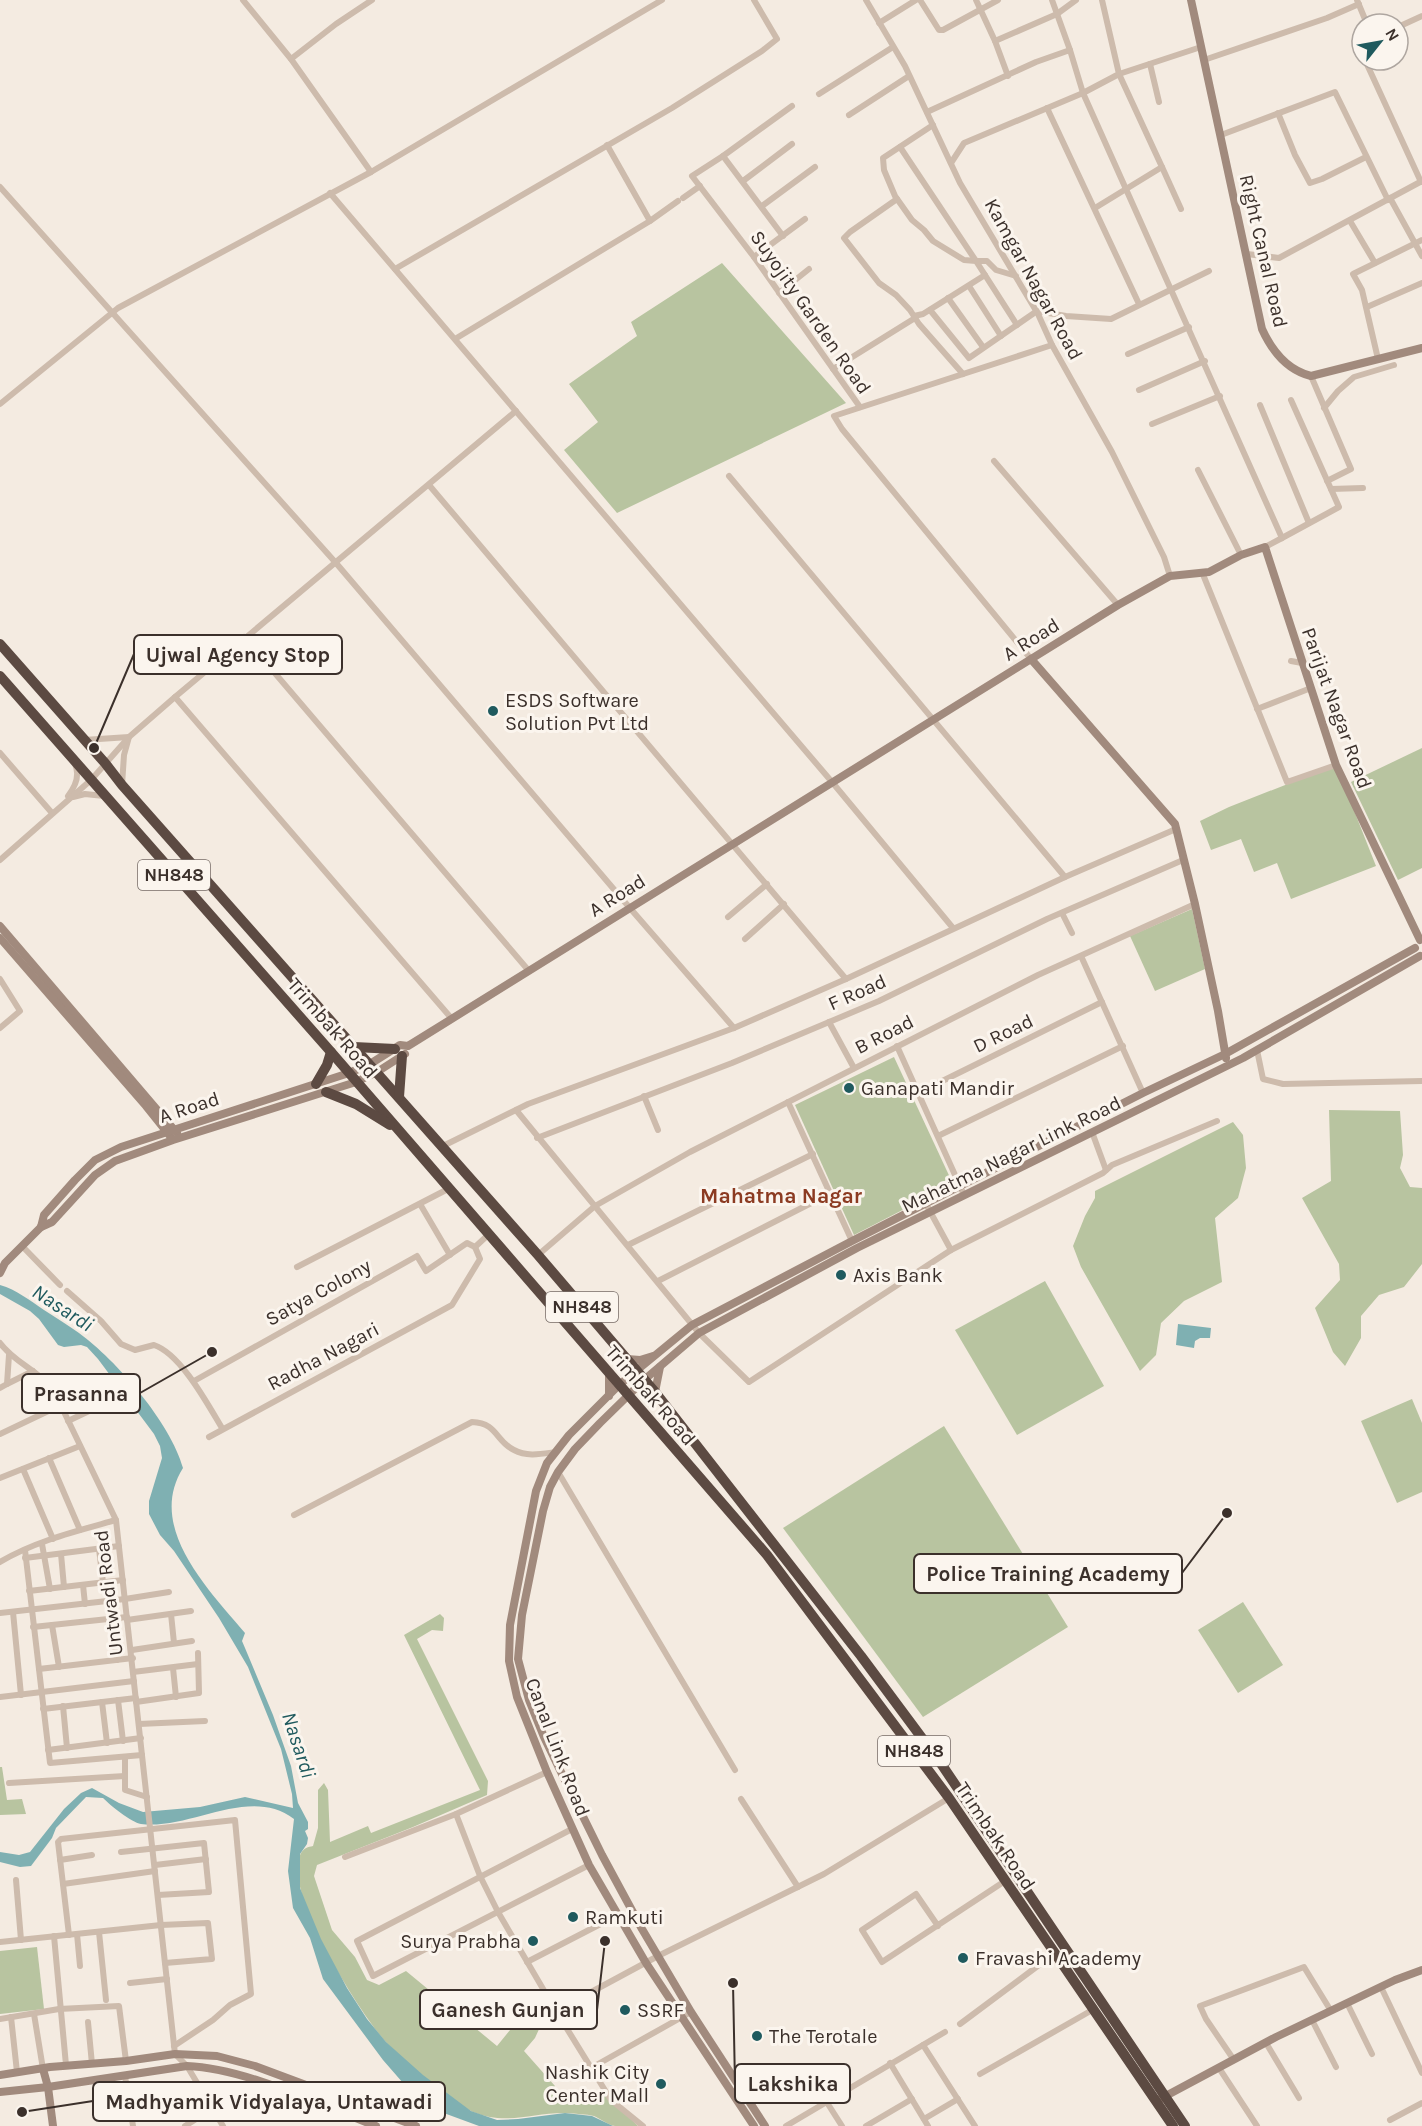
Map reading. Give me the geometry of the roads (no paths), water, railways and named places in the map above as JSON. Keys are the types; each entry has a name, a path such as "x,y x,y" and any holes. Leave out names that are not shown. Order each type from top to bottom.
{"highway":[{"path":"0,644 122,785"},
{"name":"Trimbak Road","path":"0,678 331,1052 767,1555 949,1798 1094,2009 1185,2126"},
{"name":"NH848","path":"122,785 399,1097"},
{"path":"354,1047 398,1052 399,1097"},
{"path":"316,1084 327,1065 331,1052"},
{"path":"326,1092 356,1104 400,1132"},
{"name":"Trimbak Road","path":"399,1097 538,1254 655,1392 921,1731 1088,1977 1161,2098 1173,2126"}],"main road":[{"name":"Right Canal Road","path":"1191,0 1262,329 1267,341 1284,362 1298,372 1311,376"},
{"path":"1311,376 1422,348"},
{"name":"A Road","path":"1,1267 41,1227 44,1215 95,1160 121,1147 171,1130 316,1084 353,1078 398,1052 406,1053 408,1046 1118,605 1170,576 1209,572 1241,555 1265,548"},
{"name":"Parijat Nagar Road","path":"1265,548 1336,765 1421,940"},
{"path":"1031,658 1175,824 1195,904 1227,1065"},
{"path":"0,926 177,1139"},
{"path":"0,938 171,1130"},
{"path":"1419,954 1421,940"},
{"name":"Mahatma Nagar Link Road","path":"641,1376 661,1366 699,1333 857,1248 930,1213 962,1191 1143,1093 1225,1054 1419,954"},
{"name":"Mahatma Nagar Link Road","path":"628,1395 656,1355 692,1324 926,1204 962,1191 1092,1132 1257,1050 1419,954"},
{"path":"41,1227 52,1222 88,1182 115,1161 326,1092 353,1078"},
{"path":"627,1359 640,1360 656,1355"},
{"path":"655,1392 661,1366"},
{"path":"609,1374 609,1396"},
{"name":"Canal Link Road","path":"641,1376 619,1385 569,1435 547,1463 536,1491 510,1625 509,1661 517,1697 547,1772 589,1865 646,1963 754,2126"},
{"name":"Canal Link Road","path":"628,1395 575,1449 550,1487 522,1615 519,1659 529,1700 544,1737 602,1855 691,2012 765,2126"},
{"path":"618,1406 629,1403 639,1407"},
{"path":"1161,2098 1312,2020 1422,1970"},
{"path":"0,2075 66,2065 126,2061 174,2050 217,2056 255,2066 416,2126"},
{"path":"0,2091 48,2087 187,2066 202,2066 255,2080 376,2126"},
{"path":"43,2069 48,2087 53,2126"}],"street":[{"path":"243,0 291,59 371,172"},
{"path":"291,59 372,0"},
{"path":"0,404 112,313 371,172 662,0"},
{"path":"395,269 682,102 762,51 777,39 754,0"},
{"name":"Kamgar Nagar Road","path":"866,0 909,76 960,183 1037,311 1052,345 1112,452 1164,556 1170,576"},
{"path":"879,23 918,0 939,30 944,30 998,0"},
{"path":"976,0 982,9 1008,76"},
{"path":"1052,0 1083,93 1205,361 1282,538"},
{"path":"995,41 1057,14 1076,0"},
{"path":"1102,0 1119,74 1180,209"},
{"path":"1204,60 1327,18 1358,2"},
{"path":"819,94 893,47"},
{"path":"951,163 964,143 1083,93 1119,74 1201,47"},
{"path":"927,112 1036,62 1070,50"},
{"path":"1150,64 1159,102"},
{"path":"1247,254 1279,258 1421,181 1371,72"},
{"path":"849,114 909,76"},
{"path":"1221,135 1335,92 1366,157 1422,256"},
{"path":"455,339 650,221 700,186 692,176 792,106"},
{"path":"1047,108 1139,304"},
{"path":"1278,113 1295,156 1310,183 1366,157"},
{"path":"933,125 883,158 884,170 897,199 912,220 933,241 964,260 987,261 996,270 1016,276"},
{"path":"743,181 792,144"},
{"path":"607,146 650,221"},
{"path":"900,147 1017,325"},
{"path":"723,156 783,236"},
{"path":"762,207 815,167"},
{"path":"1095,208 1162,167"},
{"name":"Suyojity Garden Road","path":"700,186 754,257 860,407 834,416 842,429 1031,658"},
{"path":"0,187 336,563 734,1028"},
{"path":"330,193 953,927"},
{"path":"897,199 844,237 879,283 896,295 963,374"},
{"path":"754,257 805,219"},
{"path":"1350,220 1375,263"},
{"path":"1378,359 1362,290 1353,274 1422,240"},
{"path":"778,293 809,269"},
{"path":"930,309 969,358 1037,311 1066,316 1111,319 1209,271"},
{"path":"833,369 915,318 914,315 922,314 985,276"},
{"path":"1367,307 1422,283"},
{"path":"969,286 1001,336"},
{"path":"948,298 983,347"},
{"path":"1128,354 1189,327"},
{"path":"860,407 1052,345"},
{"path":"1139,390 1205,361"},
{"path":"1324,408 1354,377 1395,365"},
{"path":"1311,376 1351,469 1327,481"},
{"path":"1152,424 1220,396"},
{"path":"1265,548 1339,507 1291,400"},
{"path":"1260,405 1309,523"},
{"path":"0,861 91,780 129,736 244,637 336,563 516,411"},
{"path":"994,461 1118,605"},
{"path":"1198,470 1241,555"},
{"path":"729,476 1065,877"},
{"path":"429,484 846,979"},
{"path":"1331,489 1363,488"},
{"path":"1202,572 1287,782 1336,765"},
{"path":"244,637 529,971"},
{"path":"1291,661 1302,663"},
{"path":"1257,709 1311,688"},
{"path":"175,697 452,1019"},
{"path":"84,740 129,736"},
{"path":"122,785 124,755 129,736"},
{"path":"0,753 52,813"},
{"path":"0,766 6,760"},
{"path":"63,804 77,780 74,761"},
{"path":"63,804 76,796 85,794 104,796"},
{"path":"443,1146 516,1110 734,1028 846,979 953,927 1176,829"},
{"name":"F Road","path":"537,1138 732,1063 830,1022 1062,913 1183,860"},
{"path":"728,917 767,884"},
{"path":"745,939 783,904"},
{"name":"B Road","path":"538,1254 595,1206 690,1152 897,1046 1081,956 1195,904"},
{"path":"1062,913 1072,933"},
{"path":"1081,956 1143,1093"},
{"path":"0,979 20,1008 20,1011 0,1029"},
{"name":"D Road","path":"918,1093 1102,1002"},
{"path":"830,1022 854,1068"},
{"path":"897,1046 962,1191"},
{"path":"938,1136 1123,1046"},
{"path":"1257,1050 1263,1079 1283,1084 1422,1081"},
{"path":"644,1096 658,1130"},
{"path":"788,1102 852,1241"},
{"path":"516,1110 699,1333 749,1382 951,1250 1112,1165 1216,1121"},
{"path":"1092,1132 1106,1170"},
{"path":"628,1245 813,1154"},
{"path":"297,1267 448,1189"},
{"path":"657,1281 831,1194"},
{"path":"420,1204 450,1255 467,1243 475,1247 488,1235"},
{"path":"926,1204 951,1250"},
{"path":"23,1247 60,1285"},
{"name":"Radha Nagari","path":"209,1437 452,1305 480,1259 475,1247"},
{"name":"Satya Colony","path":"194,1381 417,1256 426,1271 450,1255"},
{"path":"67,1291 101,1321 121,1344 135,1350 154,1345 161,1347 194,1381 222,1428"},
{"name":"Untwadi Road","path":"0,1343 9,1355 42,1376 53,1389 116,1520 174,2050"},
{"path":"7,1384 9,1355"},
{"path":"0,1388 33,1371"},
{"path":"68,1421 106,1403 93,1382"},
{"path":"0,1434 61,1405"},
{"path":"294,1515 472,1422 483,1423 492,1428 512,1449 531,1455 556,1452"},
{"path":"0,1478 80,1446"},
{"path":"49,1458 81,1530"},
{"path":"23,1468 53,1539"},
{"path":"558,1472 735,1770"},
{"path":"0,1562 53,1539 116,1520"},
{"path":"42,1544 50,1589"},
{"path":"26,1558 119,1546"},
{"path":"99,1549 103,1582"},
{"path":"25,1550 50,1763 142,1755"},
{"path":"61,1554 64,1587"},
{"path":"29,1592 123,1580"},
{"path":"83,1585 85,1604"},
{"path":"0,1613 169,1592"},
{"path":"33,1627 191,1611"},
{"path":"13,1612 21,1695"},
{"path":"171,1614 174,1643"},
{"path":"111,1619 117,1660"},
{"path":"52,1625 59,1667"},
{"path":"132,1650 192,1641"},
{"path":"43,1709 199,1693 198,1653"},
{"path":"39,1670 132,1658"},
{"path":"133,1672 198,1664"},
{"path":"173,1668 176,1696"},
{"path":"0,1697 134,1681"},
{"path":"118,1700 123,1741"},
{"path":"102,1702 107,1743"},
{"path":"63,1706 68,1748"},
{"path":"139,1724 205,1721"},
{"path":"48,1750 141,1738"},
{"path":"125,1757 125,1790 147,1797"},
{"path":"345,1857 456,1814 547,1772"},
{"path":"9,1783 125,1776"},
{"path":"556,2011 658,1956 824,1874 949,1798"},
{"path":"741,1799 798,1887"},
{"path":"456,1814 480,1876 498,1912 556,2011 611,2100 643,2126"},
{"path":"80,1966 63,1884 58,1842 61,1839 235,1820 251,1994 230,2005 174,2050 187,2066 223,2126"},
{"path":"572,1829 357,1941 373,1976 589,1865"},
{"path":"121,1852 204,1843 209,1892 158,1895"},
{"path":"60,1860 92,1855"},
{"path":"63,1884 206,1859"},
{"path":"16,1880 21,1940"},
{"path":"938,1926 916,1894 862,1930 882,1962 938,1926 1005,1881"},
{"path":"528,1962 618,1915"},
{"path":"0,1942 161,1925 208,1923 212,1959 165,1963"},
{"path":"99,1932 106,2000"},
{"path":"54,1936 66,2065"},
{"path":"960,2024 1055,1953"},
{"path":"1234,2060 1206,2019 1200,2006 1304,1967 1331,2011"},
{"path":"130,1983 167,1979"},
{"path":"1381,1987 1422,2073"},
{"path":"1347,2003 1372,2054"},
{"path":"0,2019 59,2009 119,2006 126,2061"},
{"path":"980,2074 1094,2009"},
{"path":"591,2068 691,2012"},
{"path":"34,2014 43,2069"},
{"path":"10,2017 16,2072"},
{"path":"1312,2020 1336,2067"},
{"path":"88,2022 92,2064"},
{"path":"786,2126 945,2032"},
{"path":"1266,2043 1299,2098"},
{"path":"923,2045 975,2126"},
{"path":"891,2063 928,2126"},
{"path":"1219,2067 1257,2126"},
{"path":"125,2076 133,2126"},
{"path":"866,2126 912,2099"},
{"path":"924,2119 958,2099"},
{"path":"826,2101 842,2126"},
{"path":"1390,2120 1422,2103"},
{"path":"185,2126 212,2109"}],"water":[{"path":"0,1285 23,1296 94,1345 140,1394 155,1413 177,1450 183,1468 174,1490 172,1512 177,1535 199,1577 245,1633 242,1641 273,1715 291,1766 298,1803 308,1822 308,1829 305,1831 308,1838 307,1844 300,1854 300,1888 321,1939 347,1988 367,2019 386,2042 423,2075 471,2111 497,2120 565,2113 592,2116 613,2126 479,2126 441,2112 410,2091 383,2060 323,1979 310,1938 293,1908 288,1871 294,1819 277,1810 259,1806 239,1807 180,1821 141,1824 127,1817 103,1798 86,1797 56,1828 52,1838 31,1866 20,1867 0,1862 0,1852 19,1855 30,1852 64,1809 81,1793 92,1788 119,1803 143,1812 200,1807 245,1797 293,1808 292,1794 281,1749 248,1667 219,1618 174,1551 160,1535 149,1514 149,1501 162,1458 160,1446 154,1434 87,1347 58,1345 39,1319 30,1311 0,1294"},
{"path":"1178,1324 1211,1328 1210,1338 1200,1338 1195,1341 1194,1348 1176,1345"}],"place":[{"name":"ESDS Software Solution Pvt Ltd","path":"493,711"},
{"name":"Ujwal Agency Stop","path":"94,748"},
{"name":"Ganapati Mandir","path":"849,1088"},
{"name":"Axis Bank","path":"841,1275"},
{"name":"Prasanna","path":"212,1352"},
{"name":"Police Training Academy","path":"1227,1513"},
{"name":"Ramkuti","path":"573,1917"},
{"name":"Surya Prabha","path":"533,1941"},
{"name":"Ganesh Gunjan","path":"605,1941"},
{"name":"Fravashi Academy","path":"963,1958"},
{"name":"Lakshika","path":"733,1983"},
{"name":"SSRF","path":"625,2010"},
{"name":"The Terotale","path":"757,2036"},
{"name":"Nashik City Center Mall","path":"661,2084"},
{"name":"Madhyamik Vidyalaya, Untawadi","path":"22,2112"}],"district":[{"name":"Mahatma Nagar","path":"781,1196"}],"water label":[{"name":"Nasardi","path":"63,1308"},
{"name":"Nasardi","path":"299,1745"}]}
